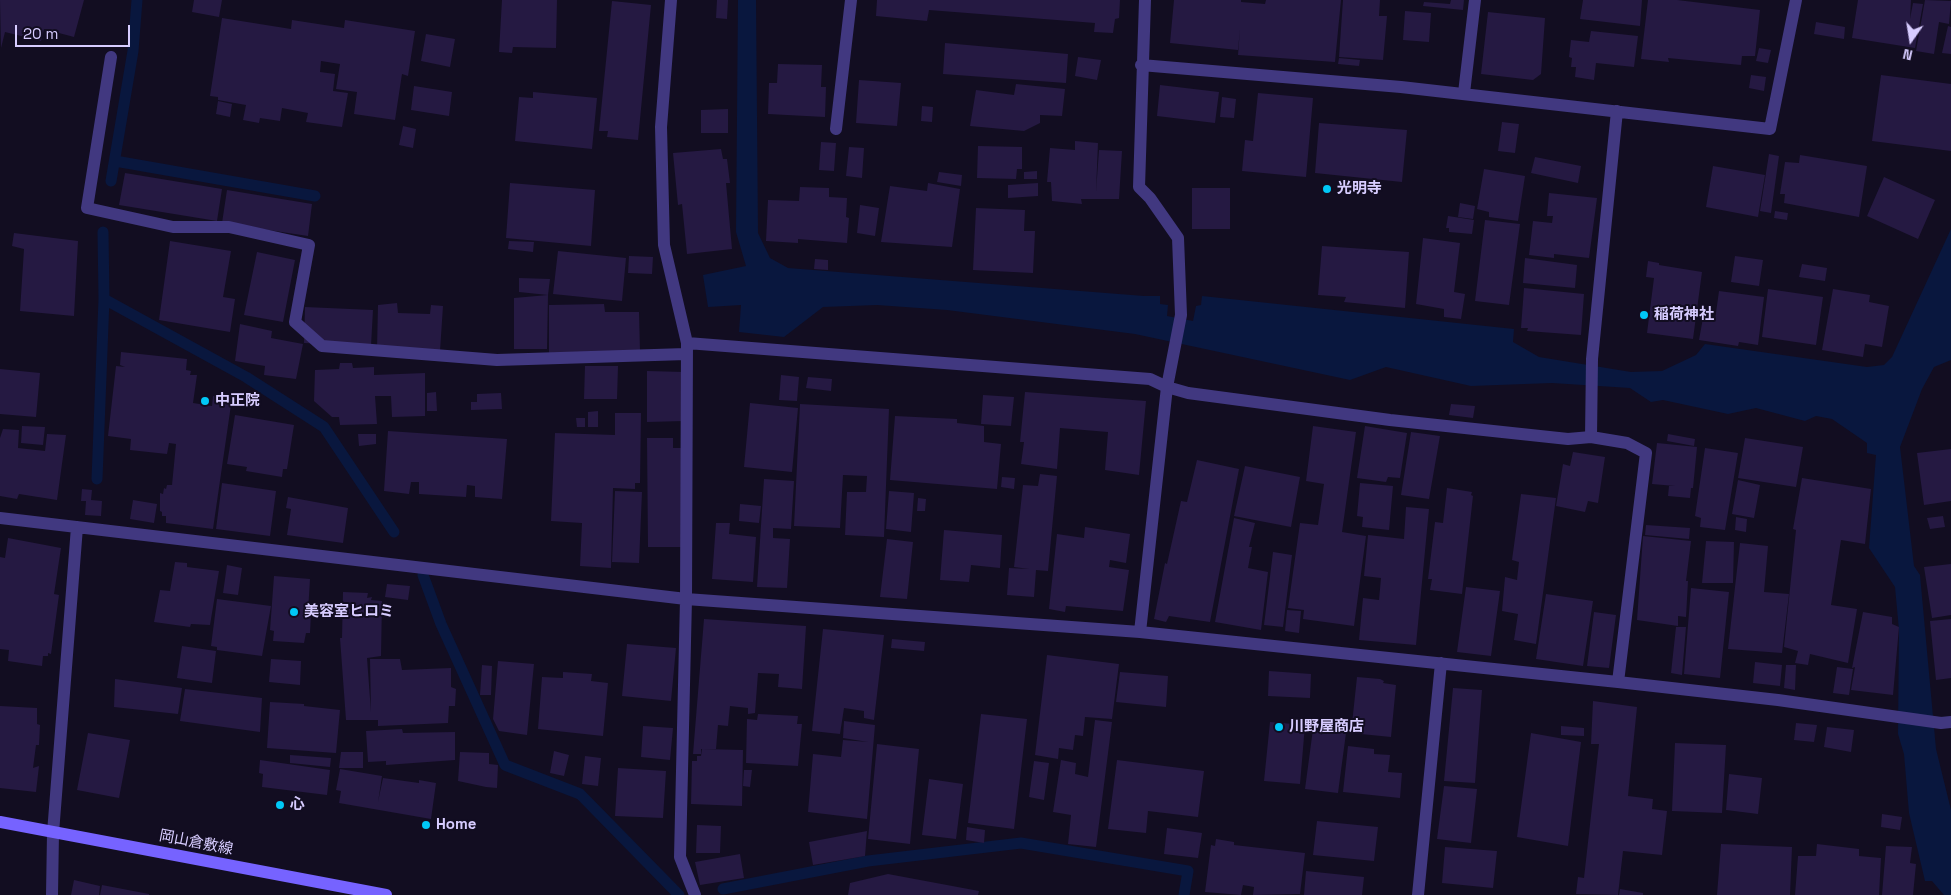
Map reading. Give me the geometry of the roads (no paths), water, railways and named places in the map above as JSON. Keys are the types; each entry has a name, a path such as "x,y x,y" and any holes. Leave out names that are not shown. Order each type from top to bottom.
{"main road":[{"name":"岡山倉敷線","path":"0,822 386,895"}],"street":[{"path":"671,0 661,127 664,245 686,348 686,599 680,857 696,895"},
{"path":"836,129 851,0"},
{"path":"1140,632 1166,387 1181,315 1178,238 1150,198 1139,187 1144,0"},
{"path":"1464,93 1475,0"},
{"path":"1142,65 1464,93 1770,129 1796,0"},
{"path":"111,57 87,208 173,227 229,227 309,245 295,322 322,346 497,360 686,348 1150,379 1166,387 1188,393 1390,420 1568,439 1591,438 1627,442 1646,453 1618,682"},
{"path":"1591,438 1590,396 1592,359 1617,111"},
{"path":"0,518 686,599 1140,632 1618,682 1946,722"},
{"path":"52,895 53,833 77,527"},
{"path":"1418,895 1441,664"}],"water":[{"path":"738,0 756,0 758,233 770,258 788,268 1160,296 1160,304 1168,305 1167,316 1193,321 1196,306 1201,305 1202,296 1514,329 1513,342 1539,357 1631,372 1662,371 1696,355 1705,344 1867,367 1884,365 1892,357 1951,229 1951,360 1934,367 1922,389 1900,447 1914,566 1920,575 1936,749 1951,810 1951,895 1944,895 1932,881 1925,881 1909,813 1904,754 1898,734 1899,630 1895,587 1869,548 1876,455 1867,453 1867,443 1832,419 1816,416 1805,421 1756,408 1728,414 1663,400 1651,402 1630,388 1552,383 1471,386 1386,367 1350,380 1135,334 947,310 877,305 823,307 784,337 739,332 741,305 708,307 703,275 746,266 736,232"}],"waterway":[{"path":"111,181 133,51 137,0"},
{"path":"115,161 315,196"},
{"path":"103,232 104,299 246,377 324,427 394,532"},
{"path":"97,479 104,299"},
{"path":"423,575 441,624 505,765 580,794 679,895"},
{"path":"723,889 868,861 1021,843 1188,871 1184,895"}],"place":[{"name":"光明寺","path":"1327,189"},
{"name":"稲荷神社","path":"1644,315"},
{"name":"中正院","path":"205,401"},
{"name":"美容室ヒロミ","path":"294,612"},
{"name":"川野屋商店","path":"1279,727"},
{"name":"心","path":"280,805"},
{"name":"Home","path":"426,825"}]}
